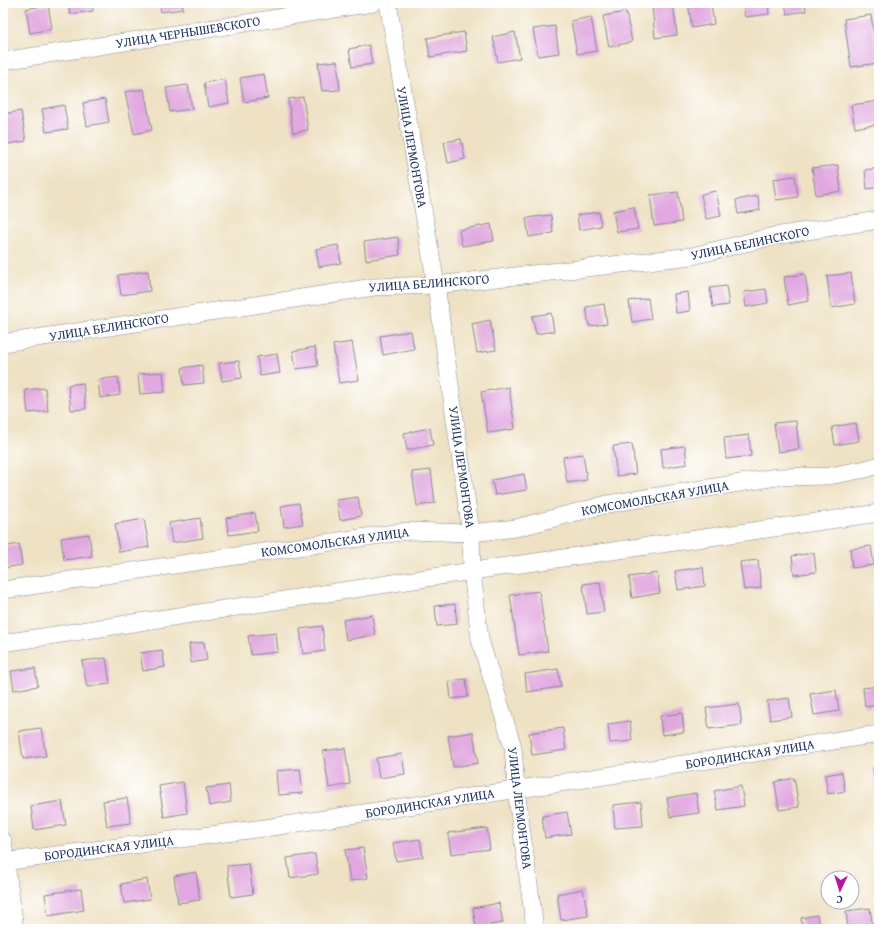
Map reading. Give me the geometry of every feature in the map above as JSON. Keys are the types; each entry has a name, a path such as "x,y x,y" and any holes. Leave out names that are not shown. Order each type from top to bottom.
{"street":[{"name":"УЛИЦА ЧЕРНЫШЕВСКОГО","path":"3,61 373,3"},
{"name":"УЛИЦА ЛЕРМОНТОВА","path":"388,3 436,285 471,533 472,571 480,640 513,747 516,789 535,929"},
{"name":"УЛИЦА БЕЛИНСКОГО","path":"3,343 374,287 436,285 692,256 774,236 879,220"},
{"name":"КОМСОМОЛЬСКАЯ УЛИЦА","path":"3,590 408,531 471,533 516,528 616,503 776,477 829,476 866,469 879,464"},
{"path":"3,643 472,571 879,513"},
{"name":"БОРОДИНСКАЯ УЛИЦА","path":"5,861 272,827 879,734"},
{"path":"3,841 15,929"}],"building":[{"path":"68,3 92,3 93,11 70,14"},
{"path":"159,3 182,3 183,9 161,12"},
{"path":"673,3 677,35 655,38 652,5"},
{"path":"688,3 711,3 714,24 692,28"},
{"path":"743,3 768,3 769,14 745,17"},
{"path":"785,3 805,3 806,11 787,14"},
{"path":"48,5 52,29 30,33 26,9"},
{"path":"626,12 632,42 609,47 603,16"},
{"path":"871,15 878,63 851,67 844,19"},
{"path":"591,17 597,51 577,54 571,21"},
{"path":"555,26 559,53 538,56 533,29"},
{"path":"464,32 467,51 430,57 427,38"},
{"path":"515,32 520,58 498,62 493,37"},
{"path":"369,45 372,64 352,67 349,49"},
{"path":"337,61 340,90 322,91 318,63"},
{"path":"264,74 268,98 244,102 240,78"},
{"path":"225,79 229,103 208,107 204,83"},
{"path":"188,85 192,109 170,112 166,88"},
{"path":"144,89 152,130 134,134 125,92"},
{"path":"303,97 308,130 293,133 288,99"},
{"path":"105,99 109,122 87,126 83,103"},
{"path":"879,101 879,124 855,128 851,105"},
{"path":"64,105 68,129 46,132 42,109"},
{"path":"21,111 26,141 3,145 3,114"},
{"path":"461,139 465,159 448,163 444,142"},
{"path":"838,165 841,191 816,195 812,168"},
{"path":"879,168 879,187 867,189 865,170"},
{"path":"795,176 798,197 776,200 773,179"},
{"path":"716,191 721,216 706,219 701,194"},
{"path":"678,192 682,222 654,226 650,195"},
{"path":"758,196 760,210 738,214 736,200"},
{"path":"634,207 638,229 617,232 613,211"},
{"path":"599,212 601,226 579,230 577,215"},
{"path":"551,215 553,233 529,237 526,218"},
{"path":"491,224 494,241 462,246 459,230"},
{"path":"398,237 400,255 366,260 364,242"},
{"path":"338,245 341,263 319,267 316,249"},
{"path":"148,271 150,291 121,295 118,275"},
{"path":"851,273 855,304 831,308 827,276"},
{"path":"805,274 809,301 788,305 784,277"},
{"path":"726,286 729,305 713,307 710,288"},
{"path":"766,289 768,303 746,307 744,292"},
{"path":"688,292 690,311 676,313 674,294"},
{"path":"648,298 651,319 632,322 629,301"},
{"path":"604,304 607,324 589,326 586,307"},
{"path":"551,313 554,331 536,334 532,316"},
{"path":"490,320 496,350 477,353 472,324"},
{"path":"411,331 414,349 383,355 380,336"},
{"path":"352,342 359,380 339,383 333,345"},
{"path":"315,347 318,366 296,369 293,351"},
{"path":"277,354 280,373 260,376 257,357"},
{"path":"239,361 242,378 222,381 219,363"},
{"path":"202,365 204,383 184,385 182,368"},
{"path":"163,372 165,392 140,394 138,374"},
{"path":"118,377 120,395 100,398 98,380"},
{"path":"83,383 86,409 71,410 68,385"},
{"path":"509,387 515,429 488,433 481,392"},
{"path":"45,388 48,411 28,413 25,390"},
{"path":"796,421 799,449 778,452 774,423"},
{"path":"856,423 859,441 835,445 832,427"},
{"path":"430,428 433,445 407,450 404,433"},
{"path":"749,435 751,456 726,459 724,438"},
{"path":"632,444 636,474 617,476 613,446"},
{"path":"685,446 687,464 663,468 661,449"},
{"path":"583,454 587,480 567,483 563,457"},
{"path":"431,470 435,503 417,506 412,472"},
{"path":"524,474 527,490 495,495 492,480"},
{"path":"358,497 361,516 340,520 337,500"},
{"path":"299,503 303,524 284,527 281,506"},
{"path":"255,513 258,531 229,535 226,518"},
{"path":"200,518 203,538 172,543 169,523"},
{"path":"144,519 149,547 119,552 115,524"},
{"path":"89,534 92,556 64,560 61,538"},
{"path":"19,544 22,565 3,568 3,547"},
{"path":"871,546 874,565 852,568 850,549"},
{"path":"814,553 816,572 794,575 792,556"},
{"path":"758,560 761,588 744,590 740,562"},
{"path":"703,567 705,586 678,590 675,571"},
{"path":"657,573 660,593 632,598 629,577"},
{"path":"600,582 604,612 587,614 583,584"},
{"path":"539,591 548,651 519,655 510,595"},
{"path":"455,604 457,624 437,626 435,606"},
{"path":"372,615 375,635 346,640 343,620"},
{"path":"322,626 325,651 303,654 300,629"},
{"path":"276,633 278,652 251,655 248,636"},
{"path":"204,642 207,660 191,663 189,644"},
{"path":"162,650 165,667 143,671 140,653"},
{"path":"106,658 110,684 87,687 82,661"},
{"path":"35,668 38,686 14,690 11,671"},
{"path":"558,669 561,687 527,692 525,674"},
{"path":"466,679 468,697 451,699 449,681"},
{"path":"879,686 879,705 865,707 863,688"},
{"path":"836,690 839,711 814,715 810,694"},
{"path":"789,698 792,717 770,720 767,701"},
{"path":"739,704 742,725 709,729 706,708"},
{"path":"682,713 684,732 662,735 660,716"},
{"path":"630,721 632,741 610,743 608,724"},
{"path":"41,728 46,756 23,759 19,731"},
{"path":"563,728 566,750 532,755 529,733"},
{"path":"473,732 478,763 453,767 448,736"},
{"path":"345,748 350,784 329,788 323,751"},
{"path":"402,754 405,774 379,778 376,758"},
{"path":"879,766 879,787 876,787 873,768"},
{"path":"300,769 303,793 278,795 276,771"},
{"path":"842,772 845,791 828,794 825,775"},
{"path":"794,778 799,807 779,810 775,782"},
{"path":"183,782 187,813 164,817 159,786"},
{"path":"229,785 231,802 209,806 206,788"},
{"path":"741,786 744,806 718,810 714,791"},
{"path":"696,793 699,813 670,817 667,798"},
{"path":"127,798 131,823 107,826 103,801"},
{"path":"62,801 66,825 34,830 31,806"},
{"path":"641,802 643,826 615,828 613,805"},
{"path":"567,812 571,834 545,838 542,816"},
{"path":"487,828 490,849 451,854 448,833"},
{"path":"420,839 423,857 396,861 393,843"},
{"path":"363,848 368,878 350,881 345,850"},
{"path":"315,854 318,874 290,878 287,858"},
{"path":"249,864 253,894 231,897 227,866"},
{"path":"196,872 200,900 178,903 174,876"},
{"path":"147,879 150,899 124,903 121,884"},
{"path":"81,889 84,910 48,916 45,894"},
{"path":"583,889 588,916 561,920 557,894"},
{"path":"499,903 503,923 476,927 473,908"},
{"path":"870,908 873,929 848,929 846,911"},
{"path":"817,915 820,929 803,929 801,918"},
{"path":"761,926 761,929 744,929 744,928"}]}
